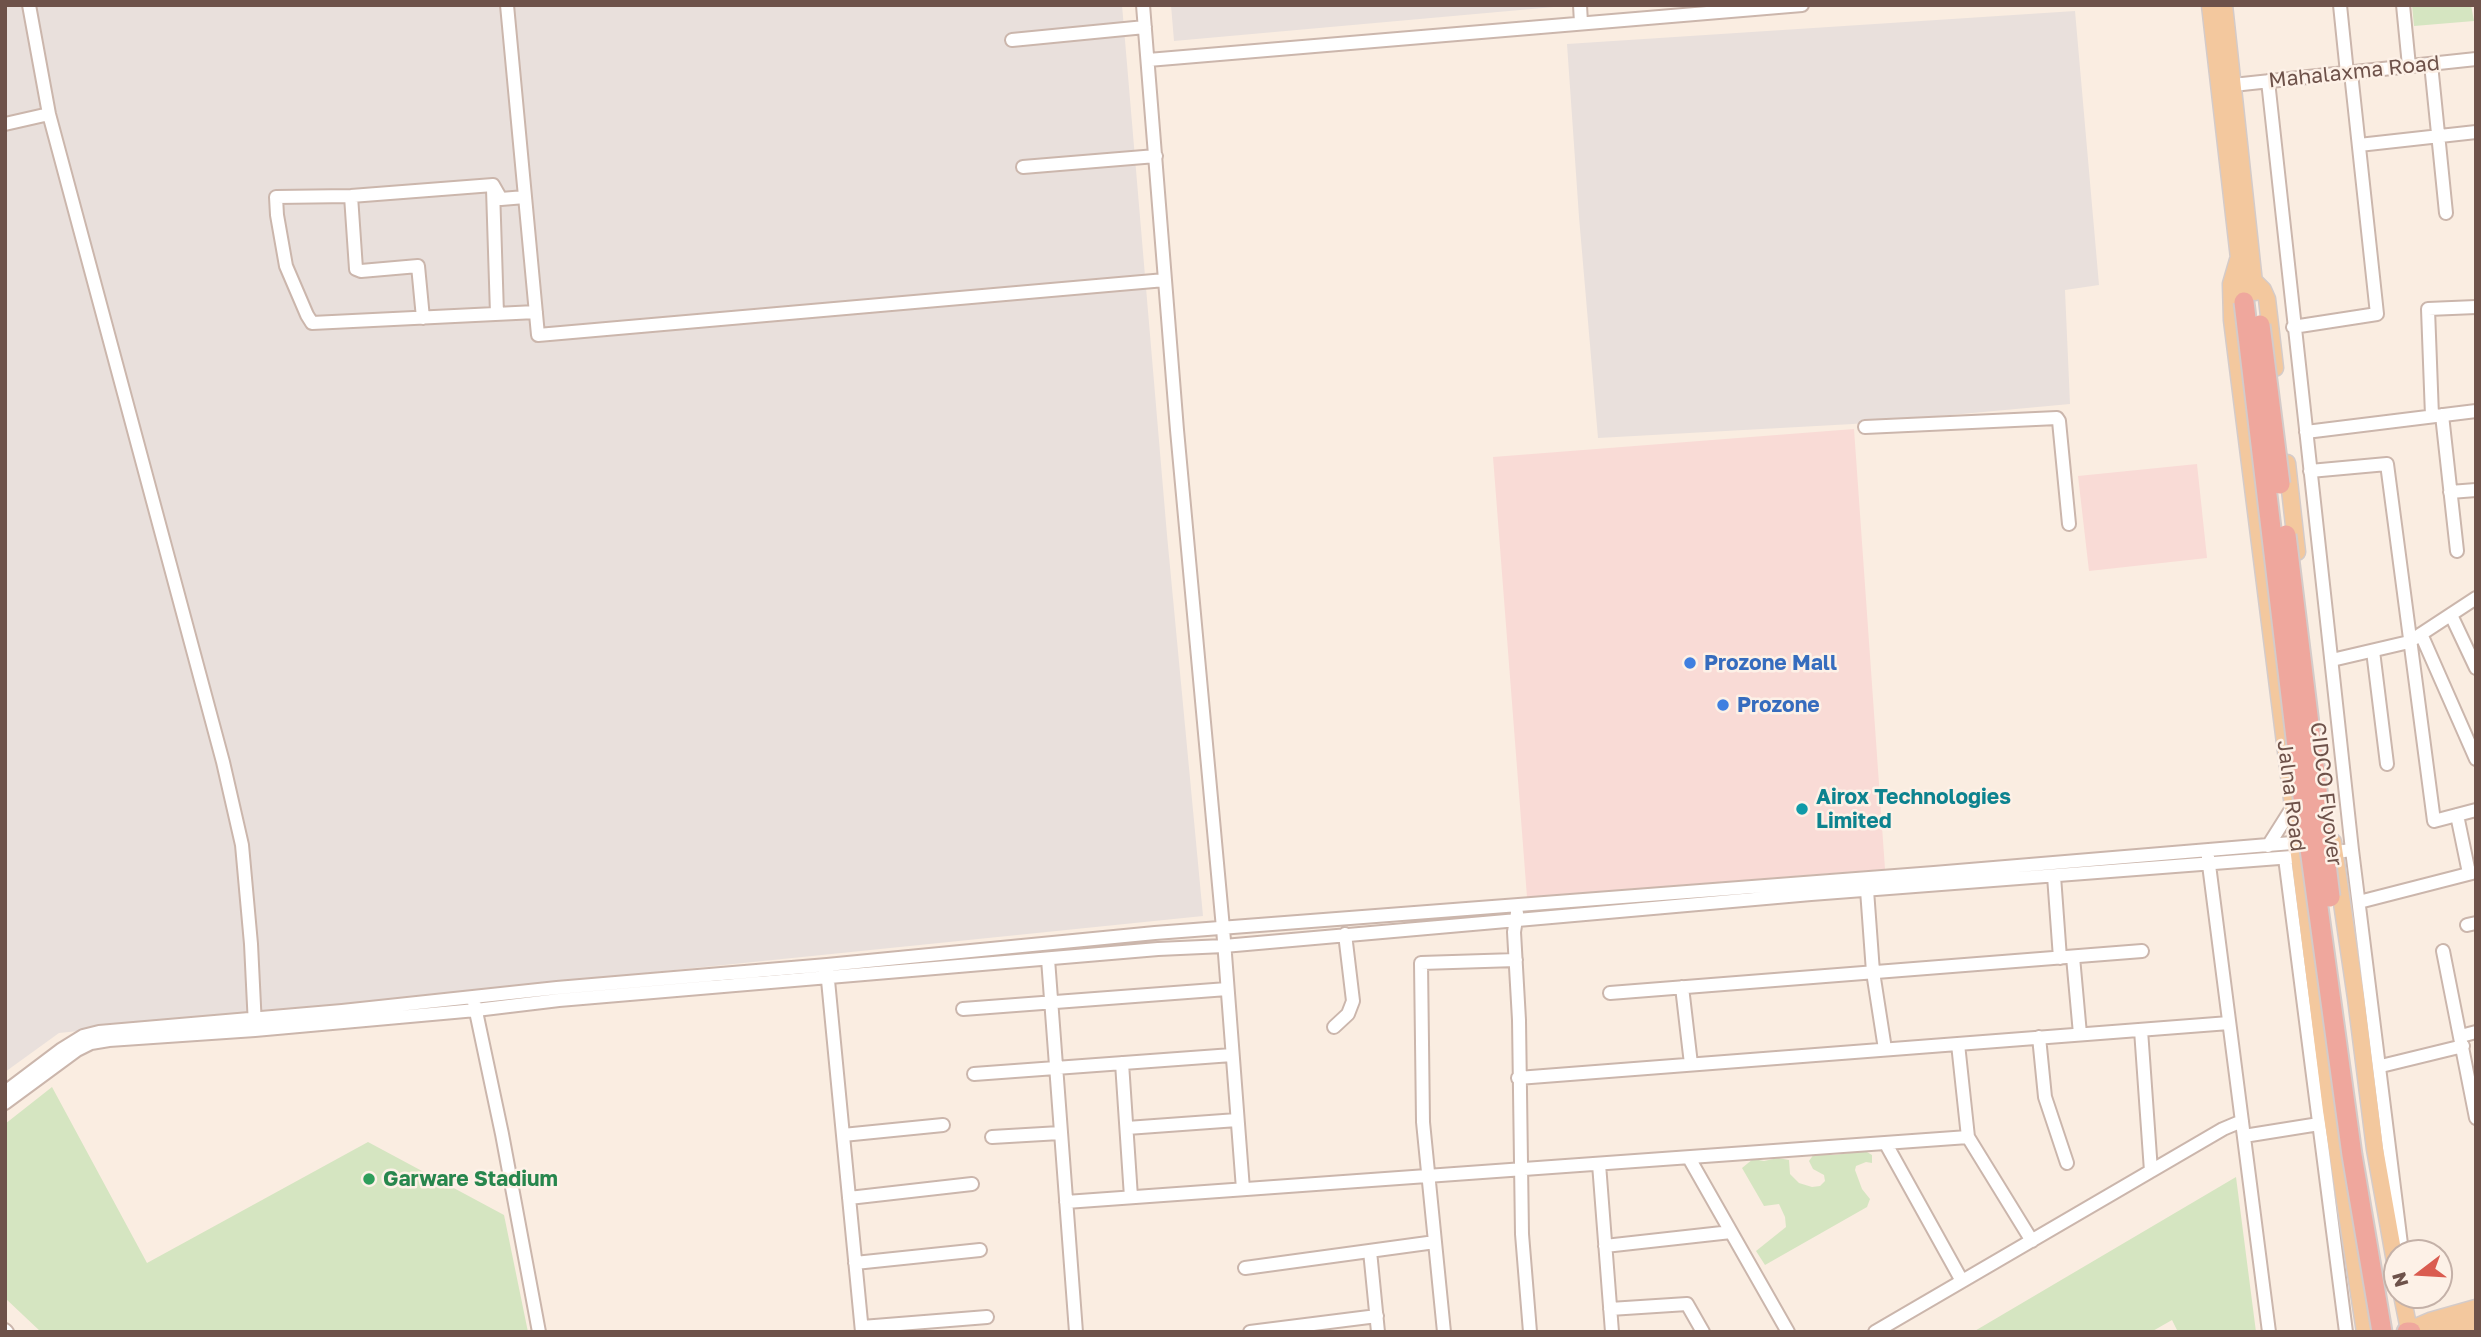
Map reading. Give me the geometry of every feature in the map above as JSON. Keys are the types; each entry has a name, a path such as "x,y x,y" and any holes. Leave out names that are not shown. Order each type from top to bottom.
{"highway":[{"name":"CIDCO Flyover","path":"2244,302 2316,896 2351,1155 2382,1332"},
{"name":"CIDCO Flyover","path":"2260,325 2358,1128 2405,1331"}],"main road":[{"name":"CIDCO Flyover","path":"2210,5 2244,302"},
{"name":"CIDCO Flyover","path":"2224,5 2260,325"},
{"name":"Jalna Road","path":"2238,260 2231,284 2232,320 2292,808 2293,852 2365,1332"},
{"path":"2254,281 2267,299 2333,845 2375,1149 2391,1239"},
{"path":"2403,1309 2405,1331 2476,1308"},
{"path":"2438,1332 2476,1321"}],"street":[{"path":"29,5 49,114 223,762 239,834 251,944 255,1024"},
{"path":"507,5 538,335 1165,279"},
{"path":"1143,5 1243,1189"},
{"path":"1580,5 1581,23"},
{"path":"1148,60 1802,5"},
{"path":"2293,327 2378,314 2340,5"},
{"path":"2403,5 2409,66"},
{"path":"1012,40 1145,27"},
{"name":"Mahalaxma Road","path":"2233,85 2476,59"},
{"path":"2431,64 2445,212"},
{"path":"2268,81 2352,850 2400,1239"},
{"path":"5,124 49,114"},
{"path":"2359,145 2476,131"},
{"path":"1023,167 1156,156"},
{"path":"493,185 501,198 525,197"},
{"path":"493,185 351,196 276,197 276,215 284,258 309,321 316,324 536,313"},
{"path":"493,185 497,314"},
{"path":"351,196 356,269 361,271 418,266 424,318"},
{"path":"2457,551 2437,416 2428,309 2476,307"},
{"path":"2306,432 2476,411"},
{"path":"1865,427 2057,418 2069,524"},
{"path":"2310,471 2387,464 2434,821 2476,810"},
{"path":"2450,492 2476,490"},
{"path":"2332,660 2409,642 2476,598"},
{"path":"2451,615 2476,668"},
{"path":"2421,634 2476,759"},
{"path":"2373,650 2387,764"},
{"path":"2268,846 2292,808"},
{"path":"2359,902 2472,872 2457,815"},
{"path":"827,971 1048,959 1158,948 1224,946 1345,933 1513,924 1867,890 2209,864 2333,845 2352,850"},
{"path":"5,1092 91,1043 189,1030 476,1010 827,971 1001,947 1223,928 2207,850 2268,846 2293,852"},
{"path":"2207,850 2269,1332"},
{"path":"2293,852 2319,1124 2346,1332"},
{"path":"2054,876 2080,1034"},
{"path":"1867,890 1873,972 1885,1049"},
{"path":"1510,906 1517,960 1522,1234 1530,1332"},
{"path":"1334,1027 1348,1014 1353,1001 1345,933"},
{"path":"1610,993 2142,951"},
{"path":"2443,951 2476,1118"},
{"path":"1048,959 1076,1332"},
{"path":"1444,1332 1423,1122 1420,962 1517,960"},
{"path":"827,971 862,1329 987,1317"},
{"path":"255,1024 473,996 724,981"},
{"path":"1682,987 1690,1064"},
{"path":"963,1009 1227,989"},
{"path":"473,996 539,1332"},
{"path":"1518,1078 2229,1023"},
{"path":"2141,1030 2151,1171"},
{"path":"2381,1066 2462,1041 2476,1032"},
{"path":"2039,1038 2045,1097 2067,1163"},
{"path":"1958,1044 1968,1137 2032,1241"},
{"path":"974,1074 1232,1055"},
{"path":"1122,1063 1131,1197"},
{"path":"5,1103 33,1076"},
{"path":"1126,1128 1237,1120"},
{"path":"1875,1332 2223,1129 2242,1121"},
{"path":"2244,1136 2319,1124"},
{"path":"843,1135 943,1125"},
{"path":"992,1138 1060,1133"},
{"path":"1066,1202 1968,1137"},
{"path":"1886,1144 1962,1281"},
{"path":"1689,1158 1788,1332"},
{"path":"1599,1164 1612,1332"},
{"path":"849,1198 972,1185"},
{"path":"1605,1247 1731,1232"},
{"path":"1245,1268 1435,1242"},
{"path":"855,1263 980,1250"},
{"path":"1370,1251 1378,1332"},
{"path":"1610,1309 1687,1304 1703,1332"},
{"path":"1250,1332 1377,1316"}],"shaded area":[{"path":"5,5 1122,5 1167,535 1203,916 59,1033 5,1072"},
{"path":"1171,5 1576,5 1174,41"},
{"path":"2075,11 2099,285 2065,290 2070,404 1853,424 1598,438 1567,44"},
{"name":"Prozone Mall","path":"1854,429 1885,869 1527,897 1493,457"},
{"path":"2197,464 2207,558 2089,571 2078,476"}],"green space":[{"path":"2412,5 2471,5 2474,21 2414,26"},
{"name":"Garware Stadium","path":"52,1087 147,1263 368,1142 504,1215 528,1332 41,1332 5,1298 5,1124"},
{"path":"1857,1152 1872,1155 1872,1163 1856,1166 1855,1170 1862,1189 1870,1199 1867,1207 1765,1265 1756,1251 1786,1227 1785,1217 1779,1204 1764,1206 1742,1168 1753,1159 1789,1160 1790,1174 1799,1183 1812,1187 1820,1186 1825,1181 1824,1175 1813,1169 1809,1161 1814,1154"},
{"path":"2236,1177 2256,1332 2178,1332 2172,1320 2151,1332 1973,1332"}],"place":[{"name":"Prozone Mall","path":"1690,663"},
{"name":"Prozone","path":"1723,705"},
{"name":"Airox Technologies Limited","path":"1802,809"},
{"name":"Garware Stadium","path":"369,1179"}]}
